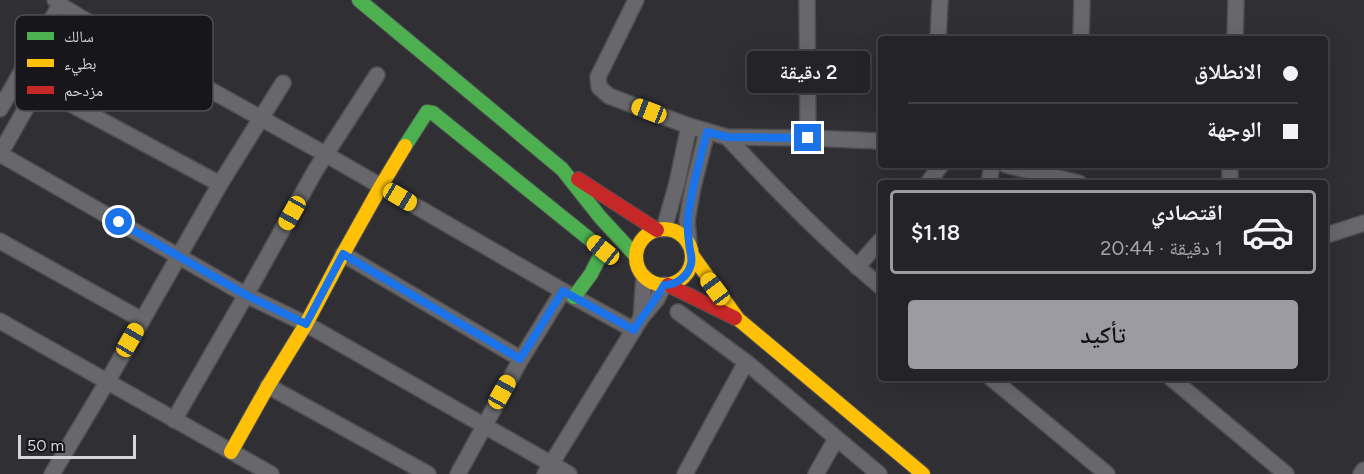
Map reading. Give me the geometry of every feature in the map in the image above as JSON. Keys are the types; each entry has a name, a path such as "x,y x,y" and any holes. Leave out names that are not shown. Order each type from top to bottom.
{"main road":[{"path":"359,0 562,169 661,229 675,231 682,236 704,273 738,319 924,474"},
{"path":"231,452 306,324 381,186 427,112 433,113 603,250 591,274 569,294"},
{"path":"562,169 600,217 635,255"},
{"path":"661,229 647,234 639,244 635,255 637,267 644,277 653,283 666,285 738,319"},
{"path":"666,285 678,282 686,275 691,265 690,249"}],"street":[{"path":"636,0 597,77 599,87 609,96 689,126 727,137 878,141"},
{"path":"807,0 808,138"},
{"path":"938,36 940,0"},
{"path":"1081,36 1082,0"},
{"path":"1234,36 1236,0"},
{"path":"57,2 76,15"},
{"path":"174,420 325,154 377,75"},
{"path":"0,109 15,81"},
{"path":"52,474 220,184 283,83"},
{"path":"213,92 569,294 638,324"},
{"path":"25,111 0,154 246,295 306,324 483,426 548,469 569,474"},
{"path":"84,111 220,184"},
{"path":"661,229 677,183 689,126"},
{"path":"690,249 687,220 707,132"},
{"path":"727,137 788,200 878,284"},
{"path":"1019,168 1069,180"},
{"path":"1328,234 1364,223"},
{"path":"0,241 142,320"},
{"path":"857,267 878,243"},
{"path":"343,254 520,359"},
{"path":"638,324 644,277"},
{"path":"548,469 638,324 666,285"},
{"path":"458,474 520,359 569,294"},
{"path":"678,312 746,363 879,474"},
{"path":"0,321 271,474"},
{"path":"685,474 746,363"},
{"path":"996,381 1107,474"},
{"path":"1175,381 1286,474"},
{"path":"268,386 428,474"},
{"path":"816,474 836,439"},
{"path":"1361,474 1364,470"}],"traffic: fast":[{"path":"359,0 562,169 600,217 635,255"},
{"path":"405,146 427,112 433,113 603,250 591,274 574,297"}],"traffic: slow":[{"path":"231,452 306,324 405,146"},
{"path":"659,229 669,229 684,237 690,246 692,257 690,268 684,277 669,285 659,285 648,280 641,273 636,262 636,252 641,241 648,234 659,229"},
{"path":"692,255 738,319 923,474"}],"traffic: jam":[{"path":"578,179 657,230"},
{"path":"668,285 735,318"}],"route":[{"path":"119,222 246,295 306,324 343,254 520,359 563,291 634,330 657,299 664,285 678,282 686,275 691,265 692,255 687,220 707,132 727,137 808,138"}]}
